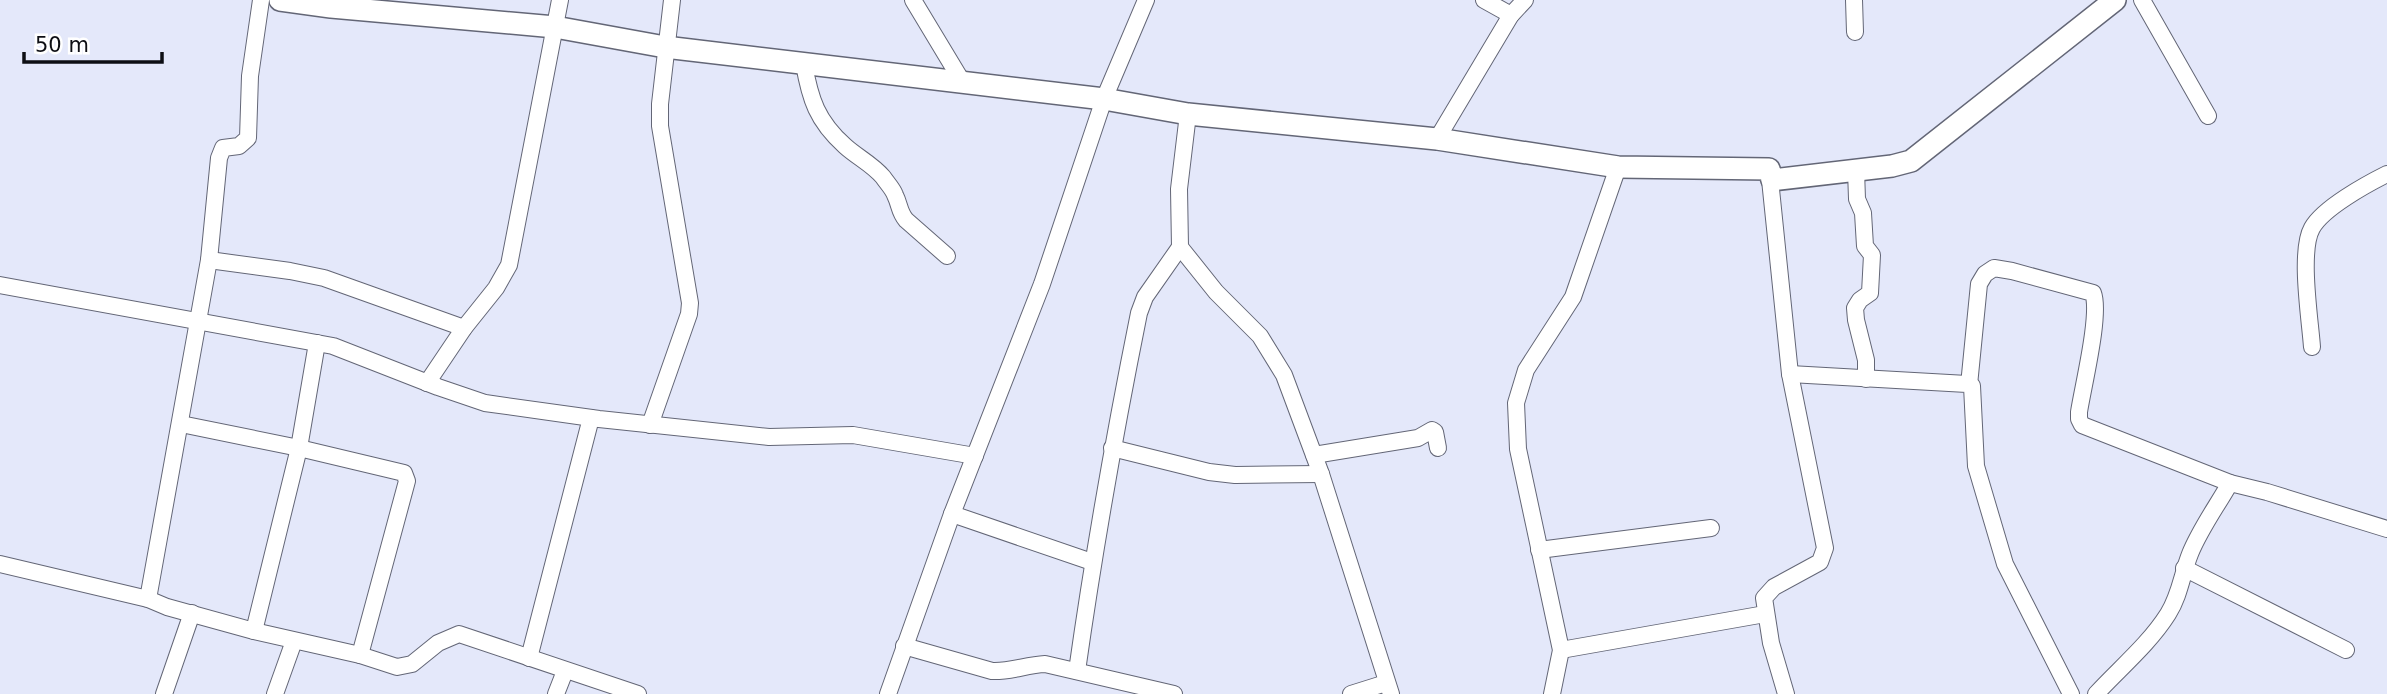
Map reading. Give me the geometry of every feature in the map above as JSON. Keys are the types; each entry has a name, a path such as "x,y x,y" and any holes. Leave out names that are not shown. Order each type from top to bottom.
{"street":[{"path":"148,599 209,260 220,151 223,148 239,146 248,138 250,76 261,0"},
{"path":"280,0 555,27 666,47 1104,99 1188,114 1437,139 1618,167 1769,169"},
{"path":"426,383 496,288 509,265 560,0"},
{"path":"650,425 690,314 660,126 672,0"},
{"path":"913,0 963,83"},
{"path":"888,694 952,514 1042,284 1104,99 1146,0"},
{"path":"1483,0 1511,15"},
{"path":"1437,139 1511,15 1525,0"},
{"path":"1854,0 1855,32"},
{"path":"1769,169 1772,180 1911,162 2115,0"},
{"path":"2141,0 2208,116"},
{"path":"804,64 810,95 817,113 843,144 868,162 886,181 895,195 900,213 906,220 947,256"},
{"path":"1077,671 1092,562 1139,313 1145,297 1180,247 1179,189 1188,114"},
{"path":"1552,694 1561,650 1518,449 1516,403 1526,370 1573,297 1618,167"},
{"path":"1769,169 1790,374 1825,548 1820,562 1813,568 1774,587 1764,598 1771,643 1786,694"},
{"path":"1856,170 1857,199 1863,213 1866,246 1871,256 1870,293 1860,300 1856,307 1856,320 1866,360 1866,379"},
{"path":"2312,347 2306,259 2312,228 2361,187 2387,174"},
{"path":"1180,247 1216,292 1260,336 1284,376 1321,474 1389,688 1351,694"},
{"path":"209,260 324,278 464,328"},
{"path":"1969,385 1979,284 1985,274 1994,268 2012,271 2094,293 2096,300 2092,334 2079,412 2082,425 2230,483 2387,529"},
{"path":"0,285 333,346 485,403 591,418 769,437 853,435 975,456"},
{"path":"254,631 299,447 317,343"},
{"path":"1790,374 1969,385 1974,390 1976,466 2005,564 2071,694"},
{"path":"529,658 591,418"},
{"path":"181,424 299,447 400,471 407,477 360,654"},
{"path":"1314,455 1418,438 1432,430 1435,432 1438,448"},
{"path":"1112,448 1209,472 1236,475 1321,474"},
{"path":"2096,694 2147,641 2167,614 2178,593 2192,549 2230,483"},
{"path":"952,514 1092,562"},
{"path":"1539,550 1711,528"},
{"path":"0,564 148,599 254,631 360,654 397,667 412,664 438,643 459,634 638,694"},
{"path":"2184,568 2346,650"},
{"path":"164,694 192,614"},
{"path":"1561,650 1765,614"},
{"path":"275,694 294,641"},
{"path":"904,646 992,671 1006,672 1045,664 1174,694"},
{"path":"556,694 565,671"}]}
